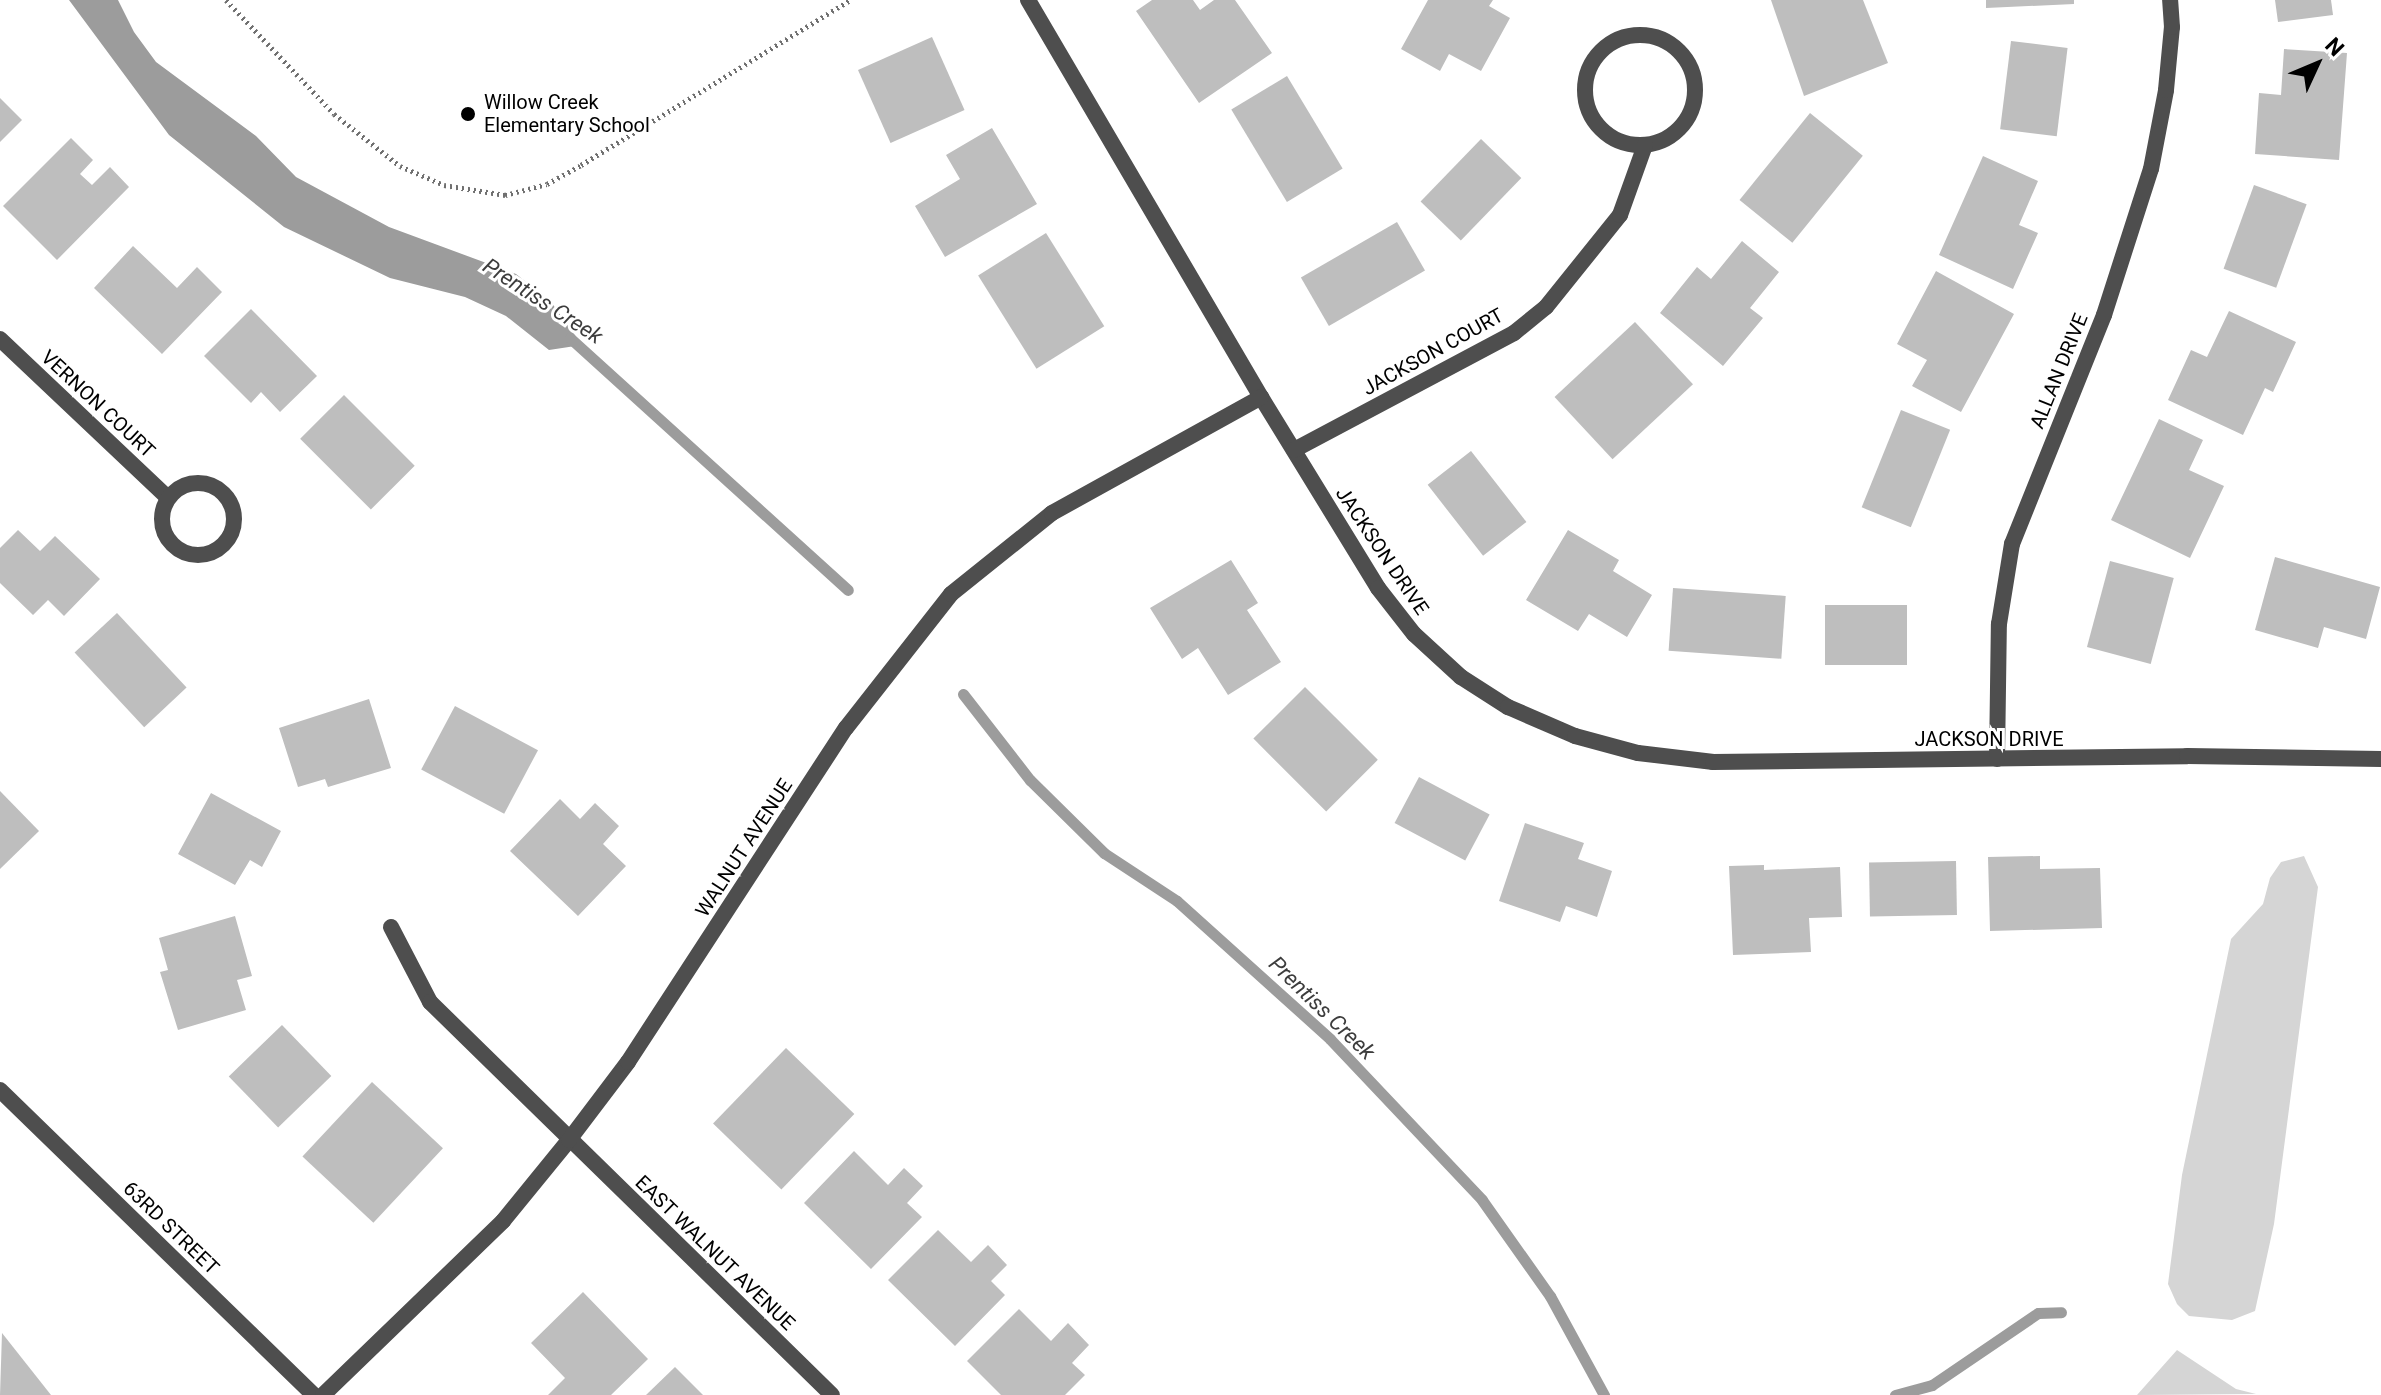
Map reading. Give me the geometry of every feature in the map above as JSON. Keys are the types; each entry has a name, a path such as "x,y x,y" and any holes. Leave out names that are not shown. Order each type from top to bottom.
{"street":[{"name":"JACKSON DRIVE","path":"1028,0 1348,543 1414,634 1461,677 1508,707 1575,736 1600,743 1638,753 1713,762 2381,759"},
{"name":"ALLAN DRIVE","path":"1997,759 1999,624 2012,544 2104,315 2151,169 2166,90 2172,27 2170,0"},
{"path":"1630,35 1648,35 1680,51 1696,83 1689,118 1662,141 1645,145 1625,143 1608,136 1587,105 1584,87 1589,68 1599,53 1614,41 1630,35"},
{"name":"JACKSON COURT","path":"1294,450 1514,333 1546,307 1620,215 1645,145"},
{"name":"VERNON COURT","path":"0,339 168,498"},
{"name":"WALNUT AVENUE","path":"323,1395 503,1221 569,1140 628,1062 846,728 951,594 1052,513 1261,397"},
{"path":"201,483 214,487 226,496 233,512 234,526 226,542 215,552 202,555 177,549 163,528 162,512 168,498 185,485 201,483"},
{"name":"EAST WALNUT AVENUE","path":"391,927 430,1002 832,1395"},
{"name":"63RD STREET","path":"0,1090 314,1395"}],"path":[{"path":"226,0 334,114 400,166 444,185 505,195 547,184 581,165 850,0"}],"shaded area":[{"path":"2304,856 2318,887 2274,1224 2255,1311 2232,1320 2189,1316 2177,1304 2168,1284 2182,1175 2231,939 2263,904 2270,878 2281,862"},
{"path":"2177,1350 2236,1389 2256,1394 2137,1395"}],"water":[{"path":"69,0 118,0 134,32 156,62 256,136 296,177 389,227 516,274 551,302 582,345 549,350 506,316 465,297 390,278 284,227 169,135"}],"building":[{"path":"1152,0 1193,0 1200,10 1214,0 1235,0 1272,53 1199,103 1136,11"},
{"path":"1428,0 1493,0 1489,6 1510,18 1481,71 1449,54 1440,71 1401,49"},
{"path":"1771,0 1863,0 1888,63 1804,96"},
{"path":"1986,0 2074,0 2074,4 1986,8"},
{"path":"2275,0 2331,0 2333,15 2278,22"},
{"path":"932,37 965,110 891,143 858,70"},
{"path":"2011,41 2068,48 2057,136 2000,129"},
{"path":"2284,49 2347,53 2339,160 2255,154 2259,93 2281,95"},
{"path":"1287,76 1343,169 1287,202 1231,109"},
{"path":"0,98 22,120 0,142"},
{"path":"1810,113 1863,156 1792,243 1740,200"},
{"path":"992,128 1037,204 945,257 915,206 960,179 946,155"},
{"path":"71,138 93,160 80,174 92,185 110,167 129,187 57,260 3,206"},
{"path":"1481,139 1521,178 1461,240 1421,202"},
{"path":"1983,156 2038,181 2019,225 2038,233 2013,289 1939,255"},
{"path":"2254,185 2307,204 2276,288 2224,269"},
{"path":"1397,222 1425,270 1329,326 1301,278"},
{"path":"1046,233 1104,326 1036,369 978,275"},
{"path":"1742,241 1779,272 1750,308 1763,318 1723,366 1660,313 1697,267 1711,279"},
{"path":"133,246 177,288 197,267 222,292 162,354 94,288"},
{"path":"1936,271 2014,314 1961,412 1912,386 1927,360 1897,344"},
{"path":"251,309 317,376 280,412 261,392 251,403 204,356"},
{"path":"2229,311 2296,342 2273,392 2265,388 2243,435 2168,400 2191,350 2207,357"},
{"path":"1635,322 1693,384 1613,459 1555,397"},
{"path":"344,395 415,466 371,510 300,439"},
{"path":"1901,410 1950,430 1911,527 1862,507"},
{"path":"2159,419 2203,440 2189,470 2224,486 2190,558 2111,520"},
{"path":"1471,451 1526,522 1483,556 1428,485"},
{"path":"18,530 40,551 55,536 100,579 64,616 48,600 33,615 0,583 0,548"},
{"path":"1568,530 1619,560 1613,571 1652,595 1627,637 1589,614 1578,631 1526,600"},
{"path":"2275,557 2380,587 2366,639 2324,627 2318,648 2255,630"},
{"path":"1231,560 1258,603 1247,610 1281,662 1228,695 1198,648 1182,659 1150,608"},
{"path":"2110,561 2174,578 2151,664 2087,647"},
{"path":"1673,588 1786,596 1781,659 1669,651"},
{"path":"1825,605 1907,605 1907,665 1825,665"},
{"path":"117,613 187,688 144,727 75,653"},
{"path":"1305,687 1378,760 1326,811 1253,739"},
{"path":"369,699 391,768 328,787 325,779 298,787 279,728"},
{"path":"455,706 538,750 504,814 421,770"},
{"path":"1419,777 1490,815 1465,860 1395,823"},
{"path":"0,791 39,831 0,869"},
{"path":"211,793 281,831 262,867 250,860 235,885 178,854"},
{"path":"560,799 580,819 595,803 619,826 603,844 626,866 578,916 510,851"},
{"path":"1525,823 1584,843 1578,859 1612,871 1597,917 1566,906 1560,922 1499,901"},
{"path":"2040,856 2040,869 2100,868 2102,928 1990,931 1988,857"},
{"path":"1956,861 1957,915 1870,917 1869,863"},
{"path":"1764,865 1764,870 1840,867 1842,917 1809,918 1811,952 1733,955 1729,866"},
{"path":"235,916 252,976 237,980 246,1010 178,1030 160,972 168,970 159,938"},
{"path":"282,1025 331,1076 278,1127 229,1076"},
{"path":"786,1048 854,1114 781,1190 713,1124"},
{"path":"372,1082 443,1148 373,1223 302,1157"},
{"path":"854,1151 888,1185 904,1168 923,1186 907,1203 922,1217 871,1269 804,1203"},
{"path":"938,1230 971,1262 988,1245 1007,1265 991,1281 1005,1295 955,1346 888,1280"},
{"path":"583,1292 648,1359 611,1395 548,1395 565,1378 531,1343"},
{"path":"1019,1309 1051,1341 1068,1323 1089,1345 1072,1363 1085,1375 1065,1395 1001,1395 967,1361"},
{"path":"2,1333 51,1395 0,1395"},
{"path":"675,1367 703,1395 646,1395"}],"waterway":[{"name":"Prentiss Creek","path":"570,338 848,590"},
{"name":"Prentiss Creek","path":"963,694 1030,780 1104,853 1177,901 1330,1039 1482,1200 1550,1296 1604,1395"},
{"path":"1895,1395 1932,1385 2038,1313 2061,1312"}],"place":[{"name":"Willow Creek Elementary School","path":"468,114"}]}
